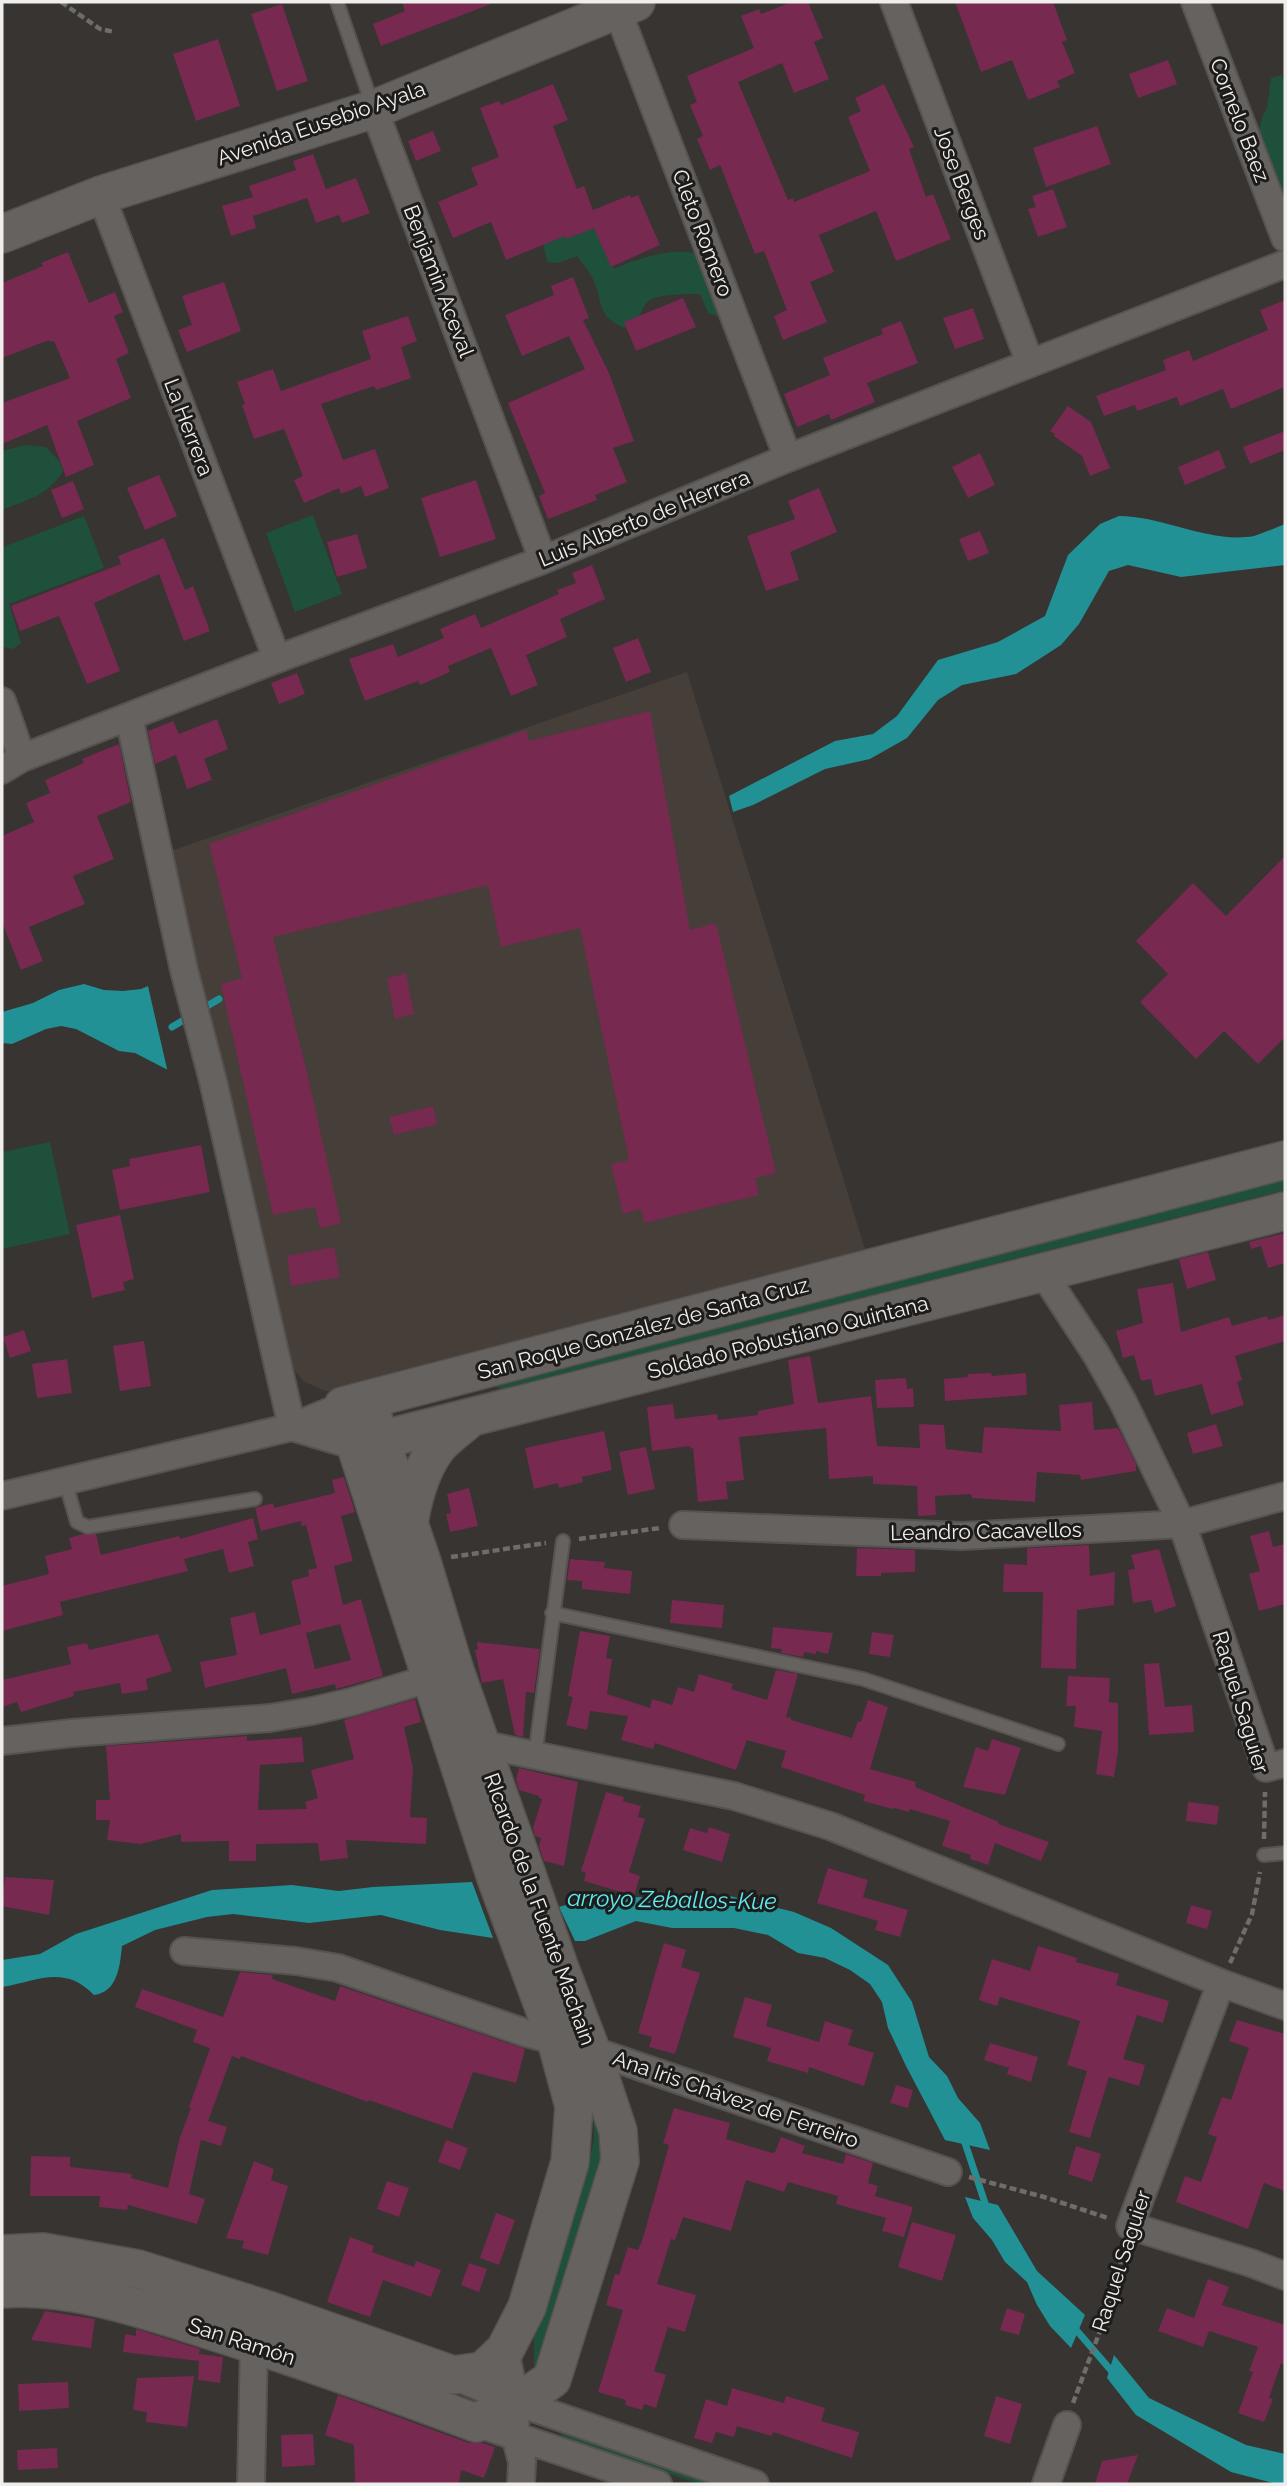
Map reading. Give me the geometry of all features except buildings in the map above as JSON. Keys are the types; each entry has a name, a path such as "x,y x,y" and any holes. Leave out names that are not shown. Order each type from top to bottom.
{"street":[{"name":"Jose Berges","path":"894,2 1030,363"},
{"name":"Cornelo Baez","path":"1195,2 1285,238"},
{"name":"Avenida Eusebio Ayala","path":"2,233 101,195 374,108 627,5"},
{"name":"Cleto Romero","path":"627,5 788,458"},
{"name":"Benjamin Aceval","path":"374,108 543,560"},
{"name":"La Herrera","path":"101,195 277,659"},
{"name":"Luis Alberto de Herrera","path":"12,764 277,659 543,560 788,458 1285,264"},
{"path":"2,701 12,764"},
{"path":"129,717 184,970 213,1081 292,1427 368,1443"},
{"name":"San Roque González de Santa Cruz","path":"2,1496 292,1427 355,1403 1285,1160"},
{"name":"Soldado Robustiano Quintana","path":"368,1443 1285,1212"},
{"name":"Raquel Saguier","path":"1043,1273 1096,1354 1123,1402 1182,1524 1276,1766"},
{"name":"RIcardo de la Fuente Machain","path":"355,1403 511,1874 546,1970 591,2050 618,2131 620,2161 529,2430"},
{"path":"409,1523 413,1500 425,1466 437,1447 472,1417"},
{"name":"RIcardo de la Fuente Machain","path":"368,1443 409,1523 422,1562 443,1675"},
{"name":"Leandro Cacavellos","path":"683,1525 962,1536 1182,1524 1285,1496"},
{"path":"2,1741 270,1718 351,1702 443,1675"},
{"path":"468,1748 535,1756 734,1796 830,1826 1221,1983 1285,2006"},
{"name":"Ana Iris Chávez de Ferreiro","path":"184,1951 296,1961 338,1968 526,2033 591,2050 948,2172"},
{"name":"RIcardo de la Fuente Machain","path":"505,2350 527,2307 570,2161 574,2106 556,2039 546,1970"},
{"name":"Raquel Saguier","path":"1130,2226 1221,1983"},
{"path":"1130,2226 1285,2276"},
{"name":"San Ramón","path":"4,2282 43,2252 138,2269 271,2311 453,2375 529,2430 658,2484"},
{"name":"San Ramón","path":"4,2282 137,2307 254,2344 476,2423 529,2430 755,2484"},
{"path":"251,2484 254,2344"},
{"path":"453,2375 483,2371 505,2350 529,2430"},
{"path":"1046,2484 1068,2425"}],"lane":[{"name":"Benjamin Aceval","path":"337,2 374,108"},
{"path":"65,1481 77,1522 88,1527 255,1499"},
{"path":"535,1756 563,1541"},
{"path":"552,1613 863,1679 1058,1744"},
{"path":"1264,1855 1285,1853"}],"path":[{"path":"61,2 100,29 115,32"},
{"path":"422,1562 683,1525"},
{"name":"Raquel Saguier","path":"1221,1983 1252,1913 1264,1855 1276,1766"},
{"path":"948,2172 1044,2197 1130,2226"},
{"name":"Raquel Saguier","path":"1075,2392 1109,2307 1130,2226"}],"shaded area":[{"path":"687,672 865,1249 331,1391 303,1381 293,1368 168,852"}],"green space":[{"path":"1281,75 1285,80 1285,198 1268,176 1258,137 1262,117 1267,108 1271,78"},
{"path":"593,223 613,268 668,253 686,252 701,256 727,319 708,313 700,294 682,294 650,300 638,319 624,328 608,318 593,279 577,256 558,263 547,262 543,242"},
{"path":"25,445 46,447 60,462 63,471 43,492 2,510 2,451"},
{"path":"313,515 342,594 295,612 266,533"},
{"path":"84,516 104,568 9,604 21,643 13,649 3,647 2,528 3,547"},
{"path":"50,1142 70,1234 2,1249 2,1152"},
{"path":"1285,1167 1285,1190 502,1389 492,1385"},
{"path":"593,2106 610,2142 537,2371 534,2366 534,2326 589,2164 594,2138"},
{"path":"561,2431 720,2484 699,2484 562,2437"}],"water":[{"path":"1119,516 1238,537 1254,536 1285,524 1285,565 1181,577 1128,565 1109,571 1079,624 1061,645 1016,674 962,685 938,700 907,738 870,759 825,769 753,805 733,812 729,796 835,741 873,734 897,716 938,660 998,642 1045,616 1068,555 1100,524"},
{"path":"167,978 168,1070 135,1053 119,1051 76,1029 61,1026 46,1029 12,1044 2,1043 2,1012 33,1003 59,990 84,984 104,990 123,991 141,989"},
{"path":"472,1882 493,1938 440,1930 381,1915 309,1923 233,1914 207,1917 155,1930 122,1946 116,1976 113,1983 102,1993 94,1995 72,1980 61,1977 2,1987 2,1960 40,1954 76,1934 212,1890 292,1885 339,1891"},
{"path":"726,1895 794,1912 831,1928 888,1965 912,2002 929,2057 947,2076 958,2098 980,2123 990,2150 945,2140 888,2028 882,2002 870,1984 850,1970 825,1958 798,1953 768,1935 734,1928 672,1928 636,1921 585,1941 575,1941 559,1907 579,1901 640,1897 670,1900"},
{"path":"965,2197 998,2205 1037,2271 1085,2315 1071,2348 1050,2326 1027,2282 1005,2262 992,2240 973,2218"},
{"path":"1114,2355 1149,2398 1246,2445 1285,2454 1285,2484 1231,2472 1136,2415 1107,2378"}],"pier":[{"path":"168,975 171,977 192,1067 190,1071 168,1073 147,982"}],"waterway":[{"path":"172,1027 219,999"},
{"name":"arroyo Zeballos-Kue","path":"963,2137 987,2209"},
{"name":"arroyo Zeballos-Kue","path":"1072,2325 1115,2375"}]}
